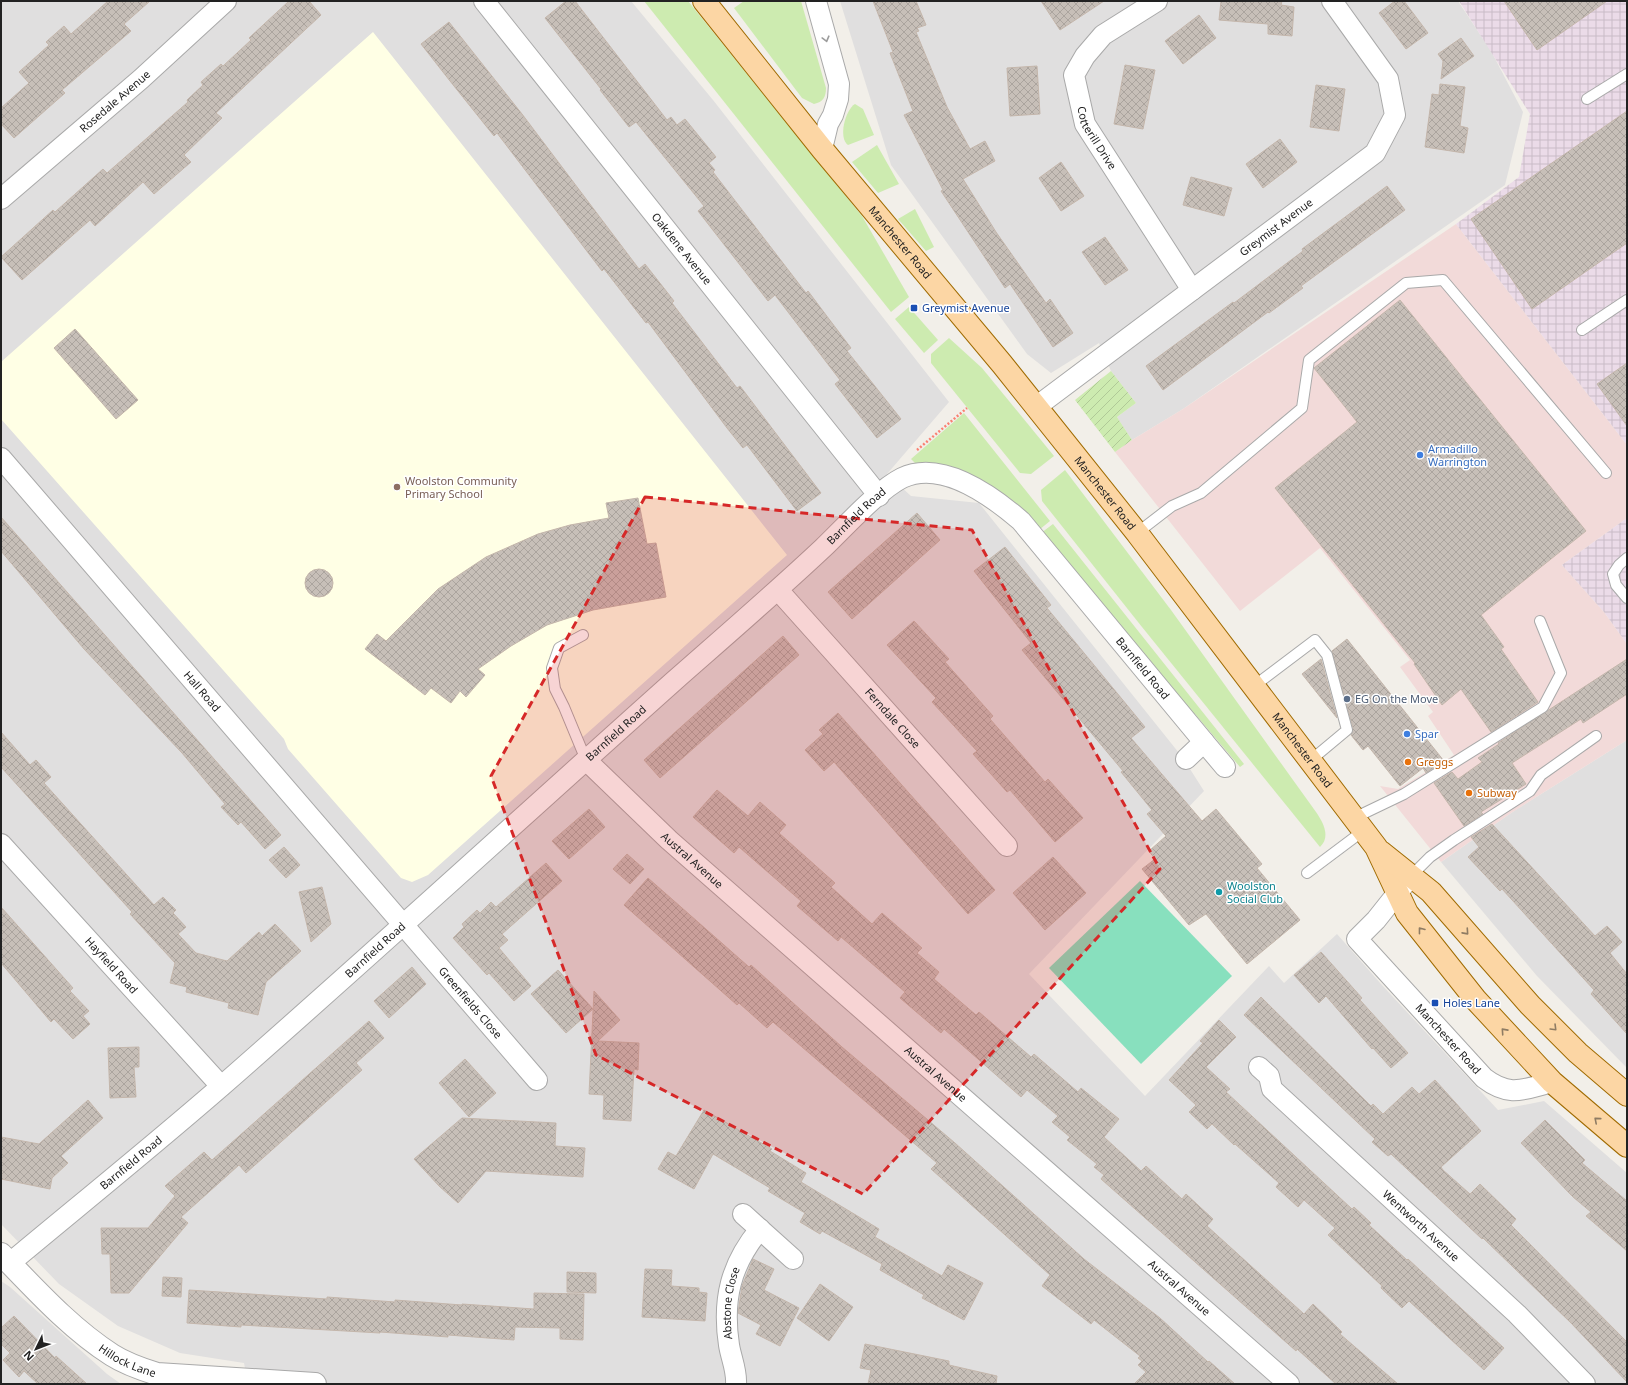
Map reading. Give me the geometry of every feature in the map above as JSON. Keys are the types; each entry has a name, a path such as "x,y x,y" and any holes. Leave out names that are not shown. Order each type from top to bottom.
{"main road":[{"name":"Manchester Road","path":"704,1 822,149 1036,407 1137,533 1404,884 1407,913 1476,1000 1552,1082 1627,1146"},
{"name":"Manchester Road","path":"1404,884 1431,892 1536,1010 1578,1053 1627,1094"}],"street":[{"name":"Rosedale Avenue","path":"1,199 141,79 226,1"},
{"name":"Oakdene Avenue","path":"484,1 879,496"},
{"path":"816,1 838,84 838,99 834,115 828,124 822,149"},
{"name":"Cotterill Drive","path":"1157,1 1103,35 1085,56 1074,75 1085,124 1192,290"},
{"name":"Greymist Avenue","path":"1036,407 1375,154 1395,115 1388,79 1332,1"},
{"name":"Hall Road","path":"1,458 404,925"},
{"name":"Barnfield Road","path":"6,1262 221,1086 404,925 586,760 778,590 879,496 901,479 914,474 932,473 968,484 1005,507 1035,536 1225,767"},
{"name":"Ferndale Close","path":"778,590 1007,846"},
{"path":"1186,760 1204,742"},
{"name":"Austral Avenue","path":"586,760 669,840 1289,1384"},
{"name":"Hayfield Road","path":"1,844 221,1086"},
{"name":"Manchester Road","path":"1404,884 1376,920 1357,939 1489,1082 1505,1090 1519,1090 1552,1082"},
{"name":"Greenfields Close","path":"404,925 537,1080"},
{"name":"Wentworth Avenue","path":"1259,1067 1269,1076 1272,1089 1517,1314 1585,1384"},
{"path":"743,1214 793,1259"},
{"name":"Abstone Close","path":"736,1384 727,1328 730,1288 734,1270 742,1253 760,1229"},
{"name":"Hillock Lane","path":"6,1262 68,1320 112,1355 134,1367 157,1374 212,1381 315,1384"}],"lane":[{"path":"1587,98 1627,74"},
{"path":"1137,533 1172,506 1201,493 1302,408 1309,360 1406,283 1443,280 1606,473"},
{"path":"1582,330 1627,300"},
{"path":"1627,558 1619,565 1613,574 1616,585 1627,598"},
{"path":"1307,873 1364,832 1404,794 1543,707 1562,673 1540,620"},
{"path":"583,635 559,648 552,668 555,689 586,760"},
{"path":"1254,686 1315,640 1327,655 1347,730 1311,760"},
{"path":"1404,884 1430,857 1530,791 1540,775 1596,736"}],"path":[{"path":"916,451 967,408"}],"highlighted area":[{"path":"645,497 972,530 1160,869 863,1194 596,1055 491,776"}],"shaded area":[{"path":"1,1 631,1 713,100 949,402 887,474 911,496 979,503 1183,758 1204,791 1029,974 1145,1096 1269,966 1284,983 1337,934 1381,984 1498,1110 1544,1101 1627,1173 1627,1384 248,1384 244,1363 180,1353 118,1326 59,1284 1,1224"},
{"path":"840,1 1458,1 1491,51 1523,112 1505,185 1183,409 1132,440 1117,417 1136,403 1111,371 1099,343 1051,373 1027,354 891,165"},
{"path":"1459,1 1627,1 1627,445 1456,224 1519,177 1530,114"},
{"name":"Woolston Community Primary School","path":"373,32 787,555 428,875 412,882 401,878 288,749 284,739 1,419 1,362"},
{"path":"1456,224 1627,445 1627,518 1562,565 1604,612 1627,644 1627,740 1511,813 1441,862 1380,786 1398,789 1454,755 1428,716 1433,712 1400,667 1410,660 1320,548 1240,611 1115,452 1183,409"},
{"path":"1627,518 1627,644 1604,612 1562,565"},
{"path":"1627,740 1627,1068 1537,976 1441,862 1511,813"},
{"path":"1,1281 10,1287 107,1374 121,1384 1,1384"}],"green space":[{"path":"644,1 688,1 862,216 909,297 891,312"},
{"path":"744,1 801,1 826,88 825,96 822,100 814,104 802,98 734,8"},
{"path":"855,104 863,109 874,135 848,145 843,136 844,124 848,112"},
{"path":"877,145 899,184 878,193 852,162"},
{"path":"915,209 934,247 926,251 898,219"},
{"path":"909,307 938,340 924,353 895,319"},
{"path":"949,338 982,368 1054,456 1031,474 1020,473 931,363 931,354"},
{"path":"1111,371 1136,403 1117,417 1132,440 1115,452 1075,400"},
{"path":"964,413 1050,521 1039,530 936,466 915,463 911,459"},
{"path":"1065,470 1171,610 1316,812 1325,830 1325,839 1320,847 1042,501 1041,490"},
{"path":"1053,524 1244,764 1240,767 1195,714 1189,719 1041,533"},
{"path":"1140,881 1232,976 1141,1064 1049,968"}],"building":[{"path":"108,1 150,1 124,24 131,31 62,90 65,93 14,138 1,124 1,108 29,83 19,72 49,45 46,42 64,26 71,34"},
{"path":"289,1 309,1 321,15 216,113 222,118 184,155 191,162 154,194 143,182 95,226 90,220 22,280 1,257 53,210 55,212 103,169 107,173 188,102 187,100 203,85 201,82 221,64 223,66 251,40 249,38"},
{"path":"566,1 575,1 667,120 671,117 677,125 685,119 716,157 709,163 715,170 713,172 806,293 808,291 851,348 847,351 901,419 877,438 835,384 840,380 775,295 768,301 698,211 704,206 636,122 629,127 545,18"},
{"path":"873,1 916,1 926,25 917,28 919,31 916,32 947,107 970,149 985,141 995,161 963,179 996,232 1046,303 1050,299 1073,333 1053,347 1010,284 1005,288 941,191 943,190 904,115 913,111 890,53 893,52"},
{"path":"1041,1 1104,1 1060,30"},
{"path":"1221,1 1282,1 1281,5 1294,7 1292,36 1268,34 1268,24 1219,20"},
{"path":"1395,1 1404,1 1428,33 1406,49 1379,13"},
{"path":"1504,1 1607,1 1537,50"},
{"path":"1199,15 1216,38 1183,64 1165,41"},
{"path":"449,22 522,114 639,269 645,264 674,301 672,303 737,388 740,386 821,493 797,511 747,445 743,448 727,428 648,322 646,323 604,269 602,271 497,133 494,136 421,44"},
{"path":"1461,38 1474,56 1441,79 1443,61 1438,54"},
{"path":"1125,65 1155,70 1143,129 1114,124"},
{"path":"1037,66 1040,114 1010,116 1007,68"},
{"path":"1440,84 1465,87 1460,126 1468,128 1464,153 1425,147 1432,94 1439,95"},
{"path":"1316,85 1345,89 1339,131 1310,127"},
{"path":"1627,111 1627,243 1532,309 1471,219"},
{"path":"1280,139 1297,162 1263,188 1246,164"},
{"path":"1061,162 1084,196 1061,211 1039,178"},
{"path":"1191,177 1232,188 1224,216 1183,205"},
{"path":"1387,186 1405,210 1301,286 1303,288 1269,313 1268,312 1163,390 1146,366 1233,302 1234,303 1303,251 1302,249"},
{"path":"1105,237 1128,270 1105,285 1082,252"},
{"name":"Armadillo Warrington","path":"1400,300 1586,531 1481,615 1504,647 1501,649 1538,702 1491,732 1461,689 1442,705 1414,664 1415,663 1275,488 1357,422 1314,368"},
{"path":"75,329 138,400 116,419 54,348"},
{"path":"1627,363 1627,426 1597,384"},
{"path":"638,498 647,544 656,543 666,597 593,610 547,625 511,646 478,669 485,675 466,697 460,691 451,703 431,688 425,695 365,649 377,634 386,641 438,589 486,557 538,534 570,525 609,518 606,503"},
{"path":"917,513 940,540 852,619 828,592"},
{"path":"1,517 281,835 265,849 241,822 238,825 221,807 225,804 182,753 84,649 1,551"},
{"path":"1005,547 1051,605 1047,608 1145,727 1131,738 1202,821 1216,809 1262,864 1257,868 1300,920 1247,964 1206,914 1189,925 1142,869 1155,859 1149,851 1166,836 1147,814 1152,810 1121,772 1123,771 1022,650 1031,643 974,571"},
{"path":"319,569 329,573 333,583 329,593 319,597 309,593 305,583 309,573"},
{"path":"914,621 949,659 945,662 993,716 990,719 1045,782 1048,779 1083,818 1055,842 1010,790 1007,792 973,754 977,751 932,702 936,698 887,645"},
{"path":"783,636 799,655 660,778 644,760"},
{"path":"1347,639 1444,761 1426,773 1423,768 1400,786 1368,746 1363,750 1351,735 1353,728 1332,651"},
{"path":"1321,659 1337,718 1302,674"},
{"path":"1627,659 1627,694 1583,723 1581,719 1512,763 1526,784 1481,812 1483,814 1464,826 1434,783 1452,772 1458,779 1482,762 1478,758 1499,744 1498,743"},
{"path":"838,713 995,890 968,914 834,762 824,771 805,750 823,734 819,730"},
{"path":"1,732 30,765 36,760 51,777 44,783 154,905 163,897 176,910 173,913 186,927 178,934 196,953 227,961 259,932 262,936 275,924 301,951 266,982 258,1015 228,1008 229,1003 186,992 187,987 170,983 175,963 130,914 132,912 1,767"},
{"path":"717,790 748,816 760,802 786,825 779,833 835,883 831,887 872,924 882,913 922,948 917,953 939,972 934,979 976,1015 979,1012 1031,1057 1034,1054 1078,1092 1081,1088 1119,1119 1104,1137 1141,1171 1146,1166 1182,1199 1186,1194 1213,1219 1207,1226 1304,1314 1313,1304 1342,1332 1340,1334 1398,1384 1336,1384 1297,1349 1296,1351 1101,1179 1104,1175 1094,1167 1097,1164 1067,1140 1070,1137 1052,1122 1058,1116 1027,1090 1021,1097 944,1029 941,1033 900,998 905,992 841,937 838,941 797,906 801,901 739,847 734,853 693,817"},
{"path":"589,809 605,827 569,859 552,841"},
{"path":"1492,824 1595,936 1607,926 1622,942 1610,953 1627,974 1627,1034 1591,994 1594,990 1502,889 1500,891 1468,857 1479,847 1471,837"},
{"path":"284,847 300,865 286,878 269,860"},
{"path":"627,854 644,869 630,884 613,869"},
{"path":"1053,857 1086,893 1045,930 1013,893"},
{"path":"546,863 562,881 502,934 508,940 499,948 531,986 514,1001 489,973 487,975 453,938 464,927 462,924 477,910 480,913 491,902 496,907"},
{"path":"648,878 749,967 751,965 842,1047 955,1143 1084,1259 1160,1318 1208,1362 1209,1361 1235,1384 1134,1384 1146,1372 1138,1365 1142,1361 1138,1358 1140,1356 1094,1320 1091,1324 1042,1286 1050,1275 931,1169 937,1163 773,1022 767,1028 739,1003 737,1005 624,905"},
{"path":"322,887 331,924 311,942 299,892"},
{"path":"1,907 73,988 70,991 89,1011 83,1016 90,1024 73,1039 54,1019 51,1022 1,963"},
{"path":"1321,952 1362,998 1360,1000 1408,1053 1391,1068 1373,1048 1372,1049 1326,996 1319,1003 1294,975"},
{"path":"412,967 426,984 389,1018 374,1001"},
{"path":"558,970 593,1009 566,1033 531,994"},
{"path":"594,991 620,1020 598,1041 639,1043 638,1070 634,1069 631,1121 603,1119 604,1095 589,1094"},
{"path":"1261,997 1371,1106 1373,1104 1383,1114 1412,1087 1419,1094 1435,1080 1481,1131 1441,1167 1470,1194 1480,1184 1516,1219 1511,1225 1627,1342 1627,1382 1571,1323 1483,1238 1482,1239 1391,1154 1388,1156 1372,1142 1375,1139 1244,1015"},
{"path":"1219,1020 1236,1037 1206,1067 1230,1089 1226,1092 1352,1209 1354,1207 1371,1223 1369,1225 1504,1348 1484,1370 1409,1301 1402,1308 1381,1288 1382,1286 1328,1235 1335,1228 1304,1200 1298,1207 1276,1187 1279,1183 1235,1144 1234,1145 1212,1124 1207,1129 1189,1112 1196,1105 1169,1080 1203,1043 1200,1041"},
{"path":"369,1021 384,1038 356,1063 362,1070 246,1173 239,1165 181,1217 188,1223 129,1293 111,1293 110,1254 102,1254 101,1228 148,1228 175,1196 165,1186 204,1152 212,1160"},
{"path":"139,1047 139,1067 134,1067 136,1097 110,1098 108,1048"},
{"path":"465,1059 496,1093 469,1117 439,1083"},
{"path":"88,1100 103,1118 61,1156 68,1163 52,1178 50,1189 1,1179 1,1137 39,1144"},
{"path":"704,1110 772,1149 770,1151 806,1173 801,1182 879,1229 875,1237 942,1276 948,1265 983,1283 964,1320 922,1298 924,1295 880,1270 882,1264 822,1231 820,1234 800,1222 805,1213 768,1191 770,1188 713,1154 694,1189 658,1169 668,1152 676,1156"},
{"path":"462,1118 556,1123 555,1146 585,1148 583,1177 486,1171 458,1203 439,1186 414,1159"},
{"path":"1545,1120 1585,1160 1582,1163 1627,1201 1627,1251 1586,1216 1591,1212 1573,1197 1521,1143"},
{"path":"753,1259 774,1269 764,1290 799,1308 780,1346 756,1334 761,1325 738,1313 742,1286"},
{"path":"645,1269 672,1270 671,1286 699,1288 699,1292 707,1293 705,1321 642,1317"},
{"path":"567,1272 596,1273 596,1293 567,1292"},
{"path":"163,1277 182,1278 181,1297 162,1296"},
{"path":"820,1284 853,1307 829,1341 797,1318"},
{"path":"189,1290 327,1299 327,1297 395,1302 395,1300 534,1309 534,1293 584,1294 583,1340 560,1339 560,1328 515,1327 514,1340 448,1335 448,1337 380,1332 241,1325 241,1327 187,1323"},
{"path":"14,1316 55,1358 56,1356 87,1384 38,1384 24,1371 19,1377 3,1360 10,1353 1,1344 1,1328"},
{"path":"865,1344 949,1361 949,1365 997,1376 996,1384 868,1384 871,1370 860,1368"}],"place":[{"name":"Greymist Avenue","path":"914,308"},
{"name":"Armadillo Warrington","path":"1420,455"},
{"name":"Woolston Community Primary School","path":"397,487"},
{"name":"EG On the Move","path":"1347,699"},
{"name":"Spar","path":"1407,734"},
{"name":"Greggs","path":"1408,762"},
{"name":"Subway","path":"1469,793"},
{"name":"Woolston Social Club","path":"1219,892"},
{"name":"Holes Lane","path":"1435,1003"}]}
